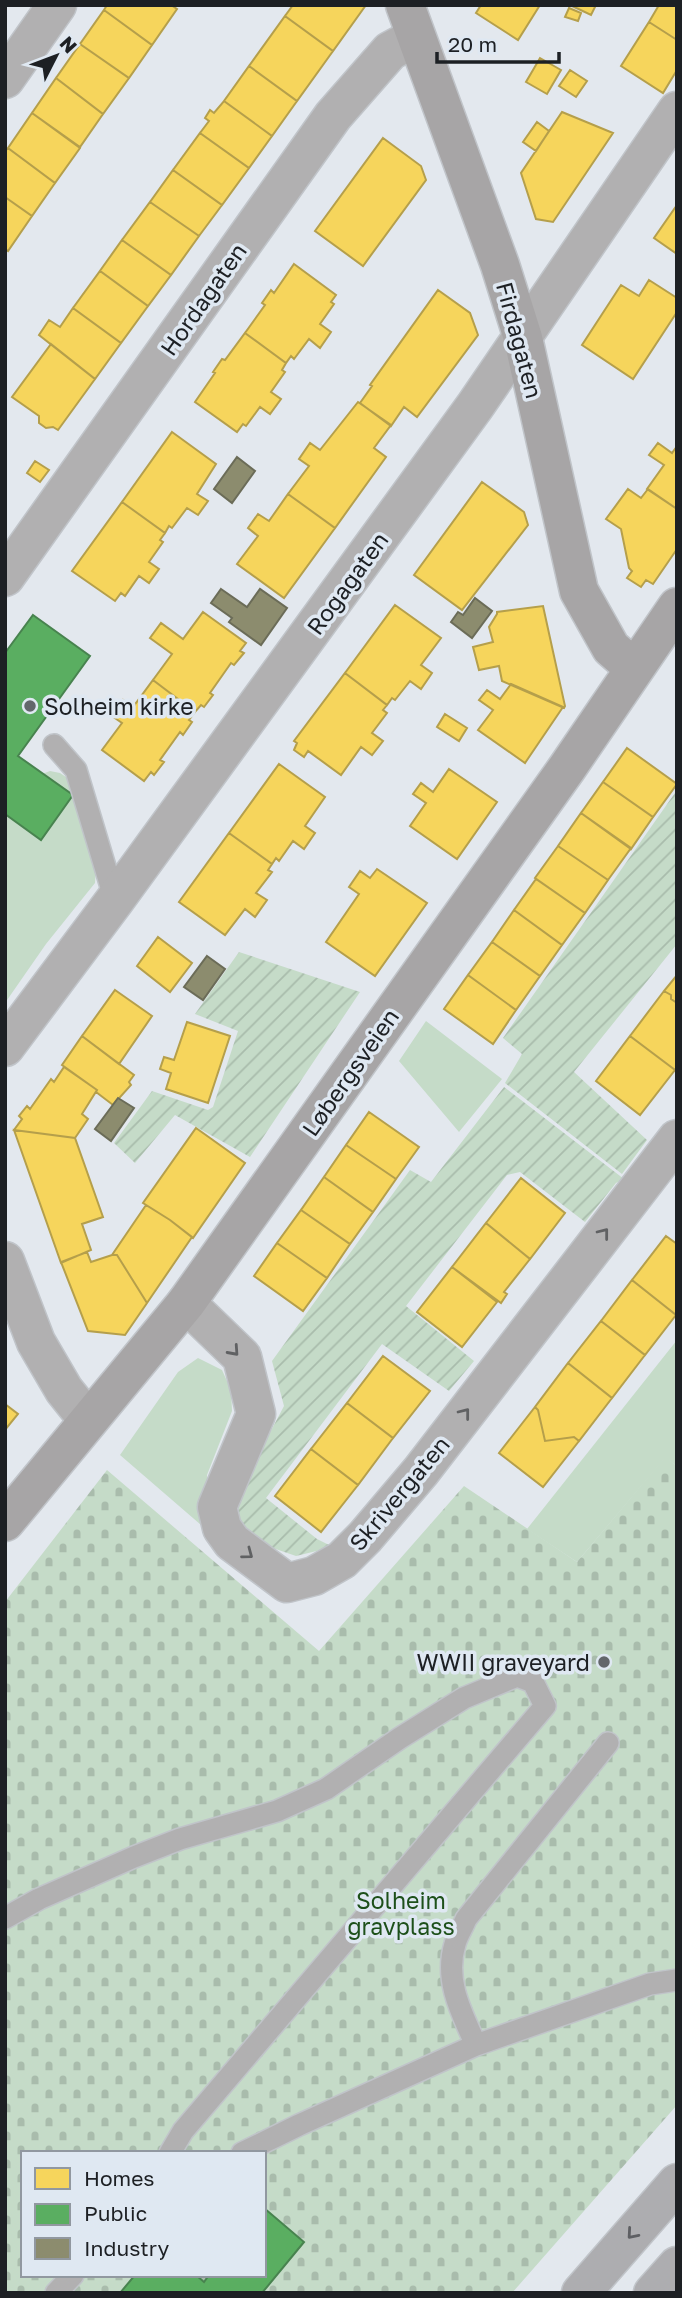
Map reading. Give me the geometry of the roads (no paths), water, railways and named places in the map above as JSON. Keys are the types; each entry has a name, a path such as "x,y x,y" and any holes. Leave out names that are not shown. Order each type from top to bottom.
{"highway":[{"path":"581,2293 677,2183"},
{"path":"653,2293 677,2266"}],"street":[{"path":"5,79 57,5"},
{"name":"Firdagaten","path":"411,21 500,265 523,338 579,592 611,648 635,667"},
{"name":"Hordagaten","path":"5,577 333,116 390,51 411,21"},
{"name":"Rogagaten","path":"5,1047 115,900 523,338 677,111"},
{"name":"Løbergsveien","path":"5,1522 186,1303 567,768 677,607"},
{"name":"Skrivergaten","path":"186,1303 242,1357 256,1414 217,1507 222,1528 232,1542 287,1583 314,1576 342,1560 421,1471 677,1139"},
{"path":"5,1261 36,1342 64,1390 88,1420"}],"lane":[{"path":"54,745 76,770 115,900"},
{"path":"5,1918 39,1899 134,1857 180,1839 277,1811 326,1789 464,1698 517,1676 533,1682 545,1706 183,2131 171,2151"},
{"path":"476,2045 458,2005 450,1975 455,1945 466,1919 608,1743"},
{"path":"246,2151 476,2045 650,1983 677,1980"},
{"path":"56,2293 71,2277"}],"place":[{"name":"Solheim kirke","path":"30,706"},
{"name":"WWII graveyard","path":"604,1662"}],"park label":[{"name":"Solheim gravplass","path":"401,1913"}]}
